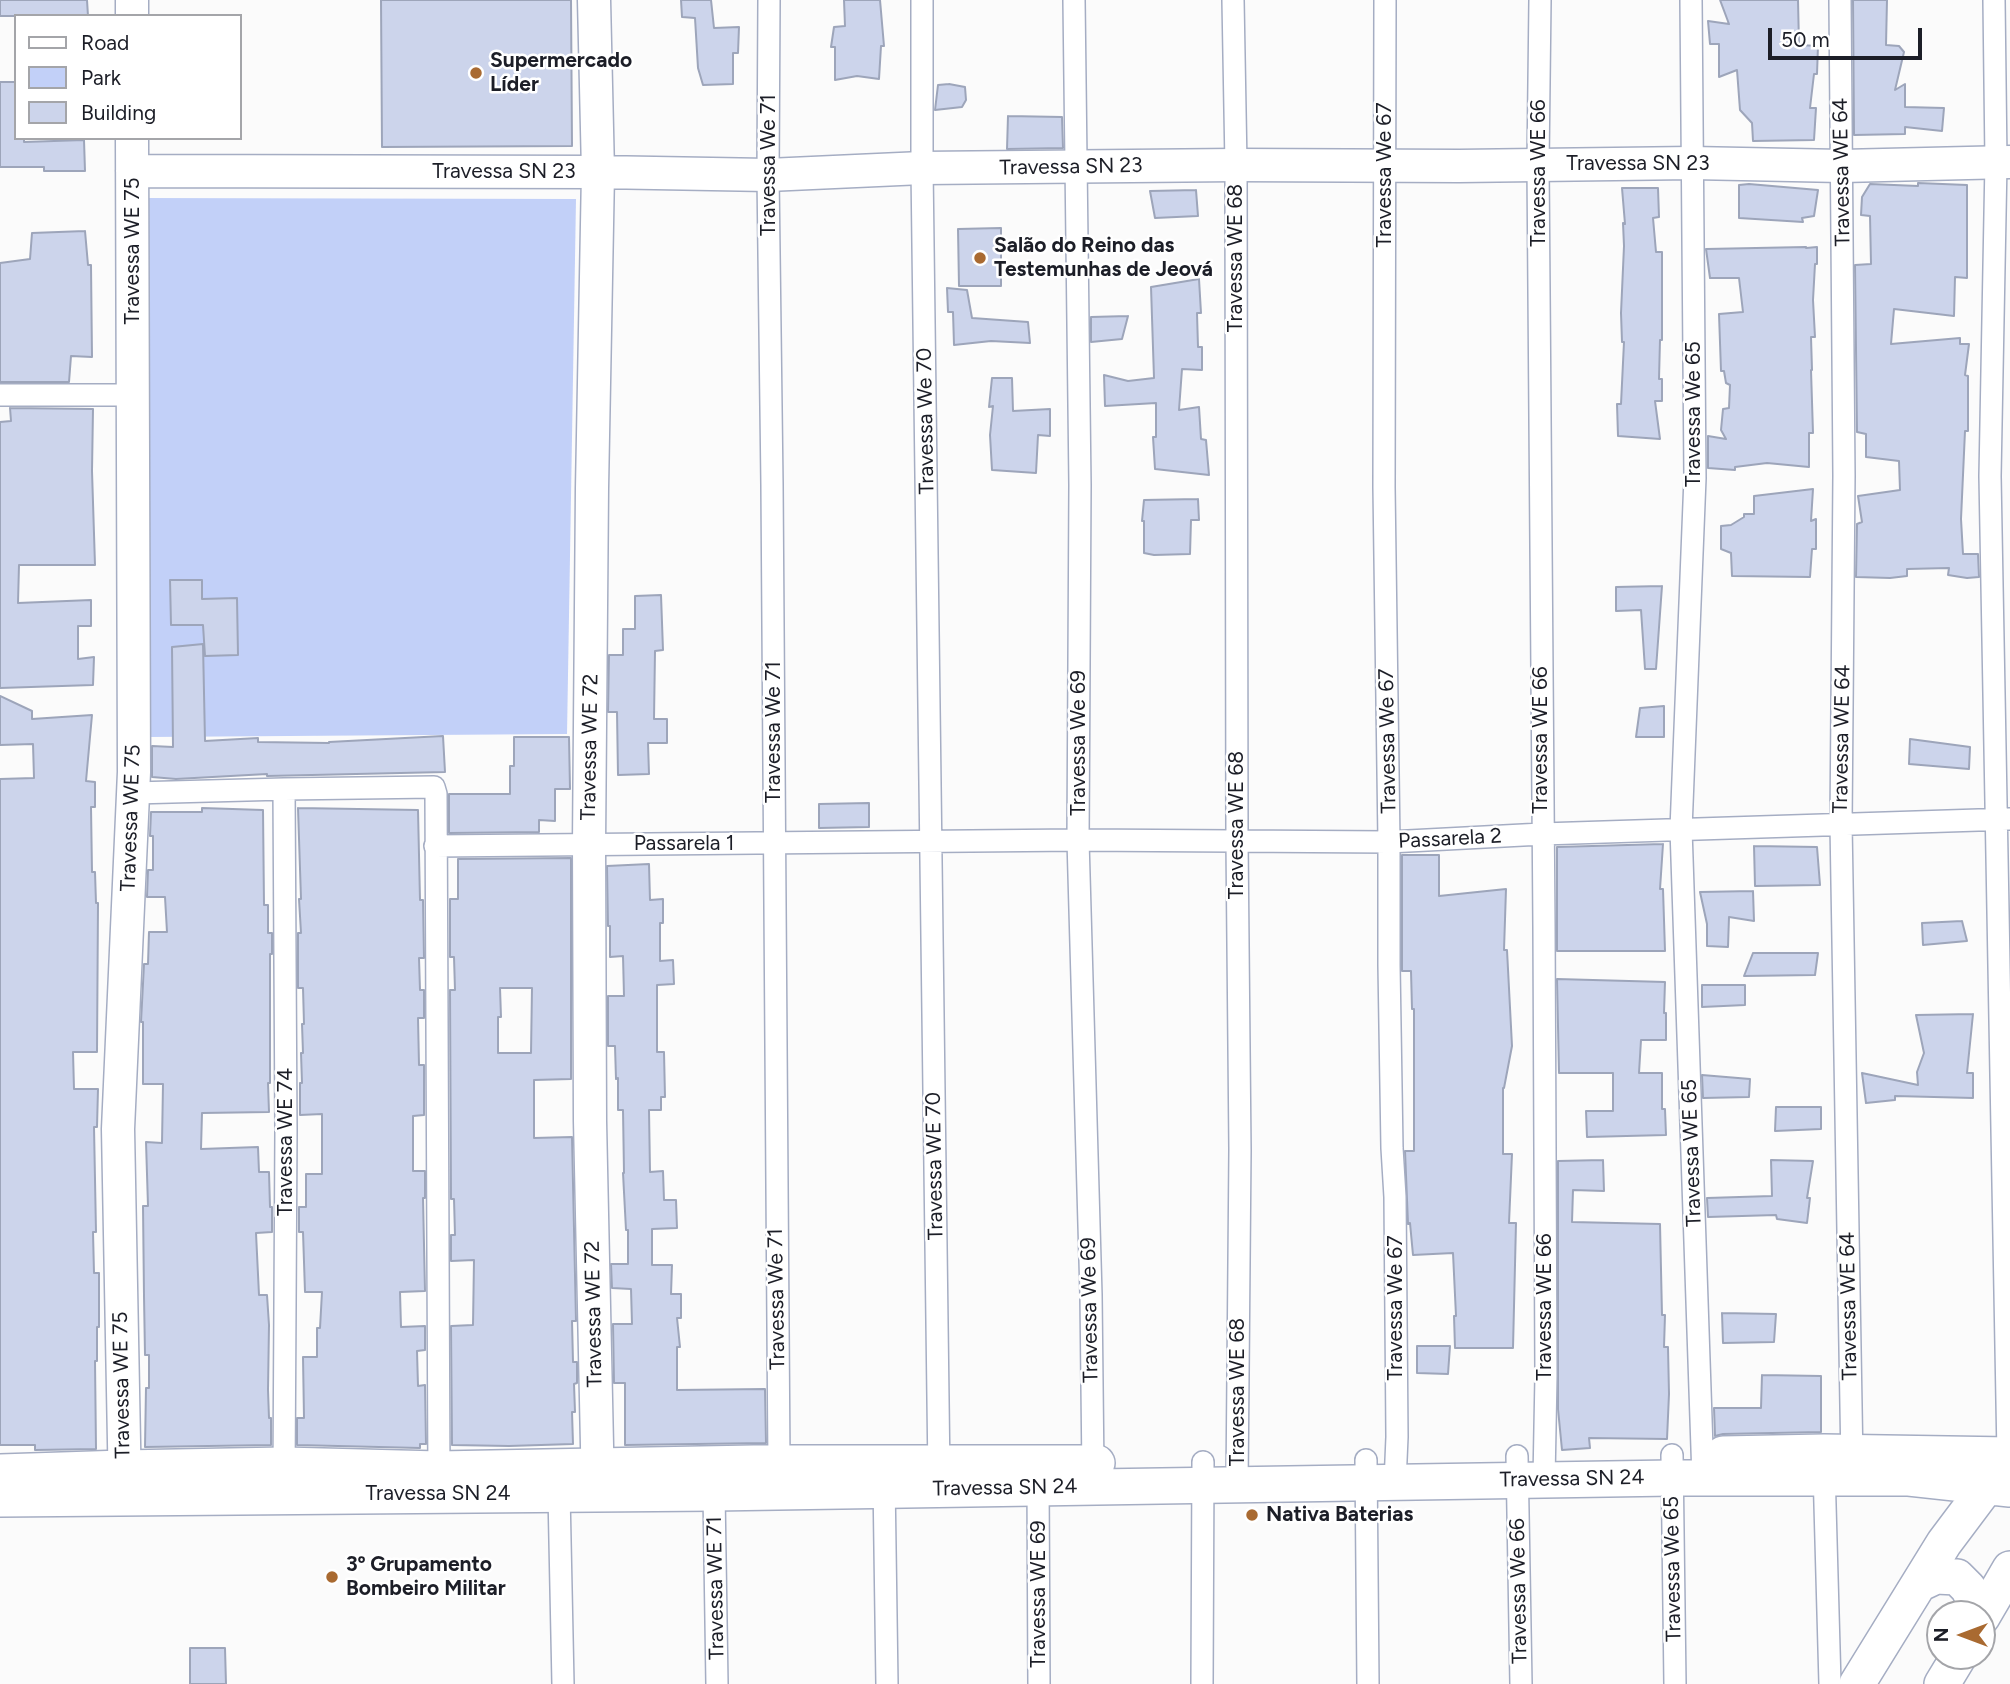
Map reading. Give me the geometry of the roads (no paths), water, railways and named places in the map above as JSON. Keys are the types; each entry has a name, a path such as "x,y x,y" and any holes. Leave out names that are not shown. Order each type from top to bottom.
{"main road":[{"name":"Travessa WE 72","path":"594,0 598,172 589,844 590,1135 598,1479"},
{"name":"Travessa WE 75","path":"124,1483 118,1129 134,793 132,140"},
{"name":"Travessa SN 23","path":"132,171 768,175 922,168 1692,163 1842,166 2003,162"},
{"name":"Travessa SN 24","path":"440,1482 559,1493 598,1479 714,1493 884,1476 1838,1465 2009,1454"},
{"path":"1857,1684 1944,1543 1998,1487 2009,1454"},
{"name":"Travessa SN 24","path":"0,1472 124,1483 440,1482 598,1479 754,1463 884,1476"},
{"name":"Travessa SN 24","path":"1838,1465 1921,1479 1998,1487"},
{"name":"Travessa SN 24","path":"0,1499 124,1483"},
{"path":"1992,1600 2010,1569"},
{"path":"1919,1584 1936,1577 1957,1577 1968,1588 1973,1600"}],"street":[{"name":"Travessa We 71","path":"769,0 768,175 779,1464"},
{"name":"Travessa We 70","path":"922,0 932,842"},
{"name":"Travessa We 69","path":"1074,0 1080,485 1078,840 1091,1295 1093,1474"},
{"name":"Travessa WE 68","path":"1233,0 1240,1136 1237,1474"},
{"name":"Travessa We 67","path":"1368,1684 1381,1471 1396,1437 1384,487 1385,0"},
{"name":"Travessa WE 66","path":"1531,1468 1546,1376 1538,164 1540,0"},
{"name":"Travessa We 65","path":"1681,829 1695,478 1691,0"},
{"name":"Travessa WE 64","path":"1830,1684 1838,1465 1844,489 1840,0"},
{"path":"1994,0 2003,162 1990,476 2003,819 2009,1454"},
{"path":"0,395 133,395"},
{"path":"134,793 435,787 440,1482"},
{"name":"Travessa WE 74","path":"284,789 284,1481"},
{"name":"Passarela 2","path":"932,842 1389,842 1542,834 2003,819"},
{"name":"Travessa WE 65","path":"1681,829 1688,1466"},
{"name":"Passarela 1","path":"435,846 932,842"},
{"name":"Travessa WE 70","path":"932,842 939,1476"},
{"name":"Travessa We 65","path":"1675,1684 1688,1466"},
{"name":"Travessa We 66","path":"1521,1684 1531,1468"},
{"name":"Travessa WE 68","path":"1202,1474 1202,1684"},
{"name":"Travessa WE 69","path":"1038,1475 1039,1684"},
{"path":"884,1476 887,1684"},
{"path":"559,1493 563,1684"},
{"name":"Travessa WE 71","path":"714,1493 718,1684"}],"place":[{"name":"Supermercado Líder","path":"476,73"},
{"name":"Salão do Reino das Testemunhas de Jeová","path":"980,258"},
{"name":"Nativa Baterias","path":"1252,1515"},
{"name":"3º Grupamento Bombeiro Militar","path":"332,1577"}]}
